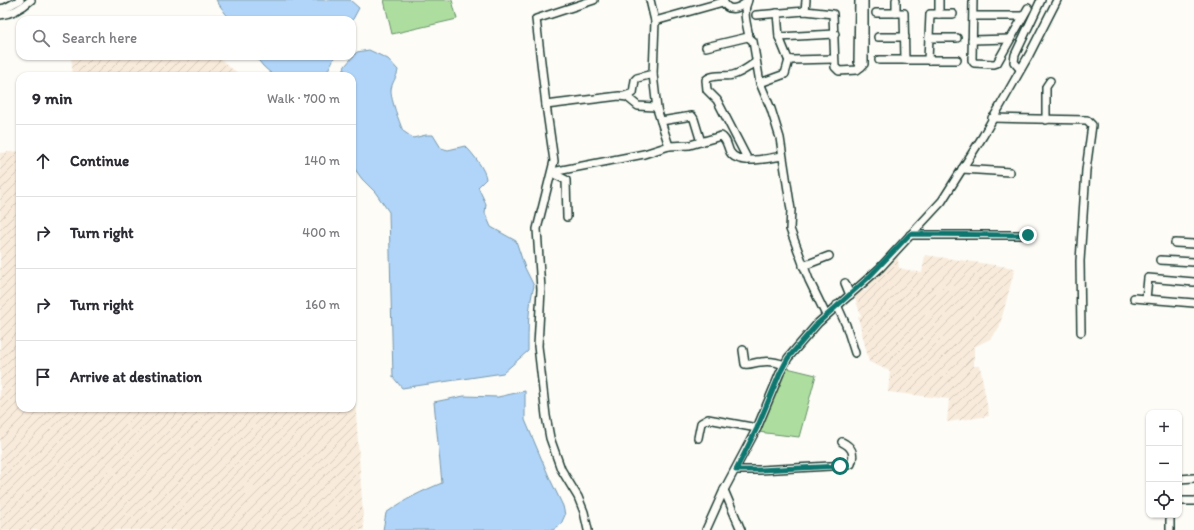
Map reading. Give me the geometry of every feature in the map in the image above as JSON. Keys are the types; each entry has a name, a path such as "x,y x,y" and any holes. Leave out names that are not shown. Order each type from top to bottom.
{"street":[{"path":"0,9 20,0"},
{"path":"0,15 8,14 24,6 31,0"},
{"path":"588,530 578,496 561,469 550,438 538,346 541,289 537,229 553,172 554,154 546,105 536,19 594,0"},
{"path":"650,0 655,21 653,74 657,109 669,146"},
{"path":"805,11 806,0"},
{"path":"859,0 858,62 861,67"},
{"path":"756,15 805,11 833,14 835,34 835,67 839,71 857,70 863,66 864,63 864,0"},
{"path":"896,0 896,13"},
{"path":"939,0 939,14"},
{"path":"973,0 974,16 972,62 997,63 1028,8"},
{"path":"1020,69 1014,62 1014,55 1041,0"},
{"path":"706,530 724,490 757,428 784,365 796,348 826,315 880,268 942,201 983,136 1057,0"},
{"path":"655,21 723,1 730,9 741,7 748,1"},
{"path":"748,1 745,14 749,37 753,43 760,83 778,130 791,210 790,229 803,266 826,315"},
{"path":"760,83 784,74 789,60 779,36 776,13"},
{"path":"876,13 904,14 905,60"},
{"path":"928,60 930,14 953,14"},
{"path":"974,16 1023,16"},
{"path":"779,36 835,34"},
{"path":"706,47 749,37"},
{"path":"878,38 905,37"},
{"path":"929,38 957,38"},
{"path":"972,40 1010,39"},
{"path":"789,60 834,59"},
{"path":"879,60 957,60"},
{"path":"748,160 717,100 708,90 706,80 708,78 734,75 756,62"},
{"path":"546,105 624,96 633,93 634,82 637,78 653,74"},
{"path":"1046,120 1046,87 1050,81"},
{"path":"624,96 638,106 655,107 657,109"},
{"path":"661,121 692,116 701,142"},
{"path":"992,118 1087,120 1092,125 1086,170 1080,261 1081,332"},
{"path":"553,172 644,154 669,146 690,145 721,136 725,139 730,153 734,157 742,160 782,156"},
{"path":"962,169 1010,172"},
{"path":"553,172 566,180 567,218"},
{"path":"910,234 1028,235"},
{"path":"1175,243 1194,244"},
{"path":"803,266 829,256"},
{"path":"1160,260 1194,262"},
{"path":"1146,299 1148,278 1194,282"},
{"path":"844,283 848,288 847,291 850,295"},
{"path":"1134,298 1194,303"},
{"path":"837,305 846,325 855,353"},
{"path":"743,350 745,364 748,365 762,361 777,362 784,365"},
{"path":"698,438 701,423 708,419 757,428"},
{"path":"736,470 760,470 851,464 852,449 842,442"},
{"path":"1182,479 1194,478"},
{"path":"724,490 741,530"},
{"path":"1182,501 1194,501"},
{"path":"1170,518 1170,530"}],"shaded area":[{"path":"71,60 222,60 236,72 73,72"},
{"path":"16,151 16,412 356,412 364,530 0,530 0,153"},
{"path":"897,253 899,268 922,273 925,255 1015,268 999,328 990,339 974,347 974,366 980,366 989,416 947,422 949,399 888,392 890,371 869,362 858,317 861,316 854,295 862,289 865,291 870,284 868,281"}],"green space":[{"path":"384,0 452,0 457,19 392,34"},
{"path":"783,367 816,375 799,437 758,432"}],"water":[{"path":"216,0 350,0 359,8 355,16 227,16"},
{"path":"369,50 388,59 398,70 392,85 391,95 403,131 413,138 433,135 441,148 448,150 465,146 468,149 484,171 486,179 478,187 486,204 485,213 491,227 516,241 525,268 534,286 529,310 528,351 503,373 402,388 393,377 389,212 375,192 356,171 356,72 343,72 345,66 350,60 356,60 357,52"},
{"path":"258,60 333,60 327,72 270,72"},
{"path":"525,391 525,420 563,506 565,515 561,524 553,530 383,530 386,513 413,496 442,483 434,402 464,396 498,397"}],"route":[{"path":"840,466 736,470 757,428 780,373 788,358 796,348 826,315 880,268 910,234 1028,235"}]}
